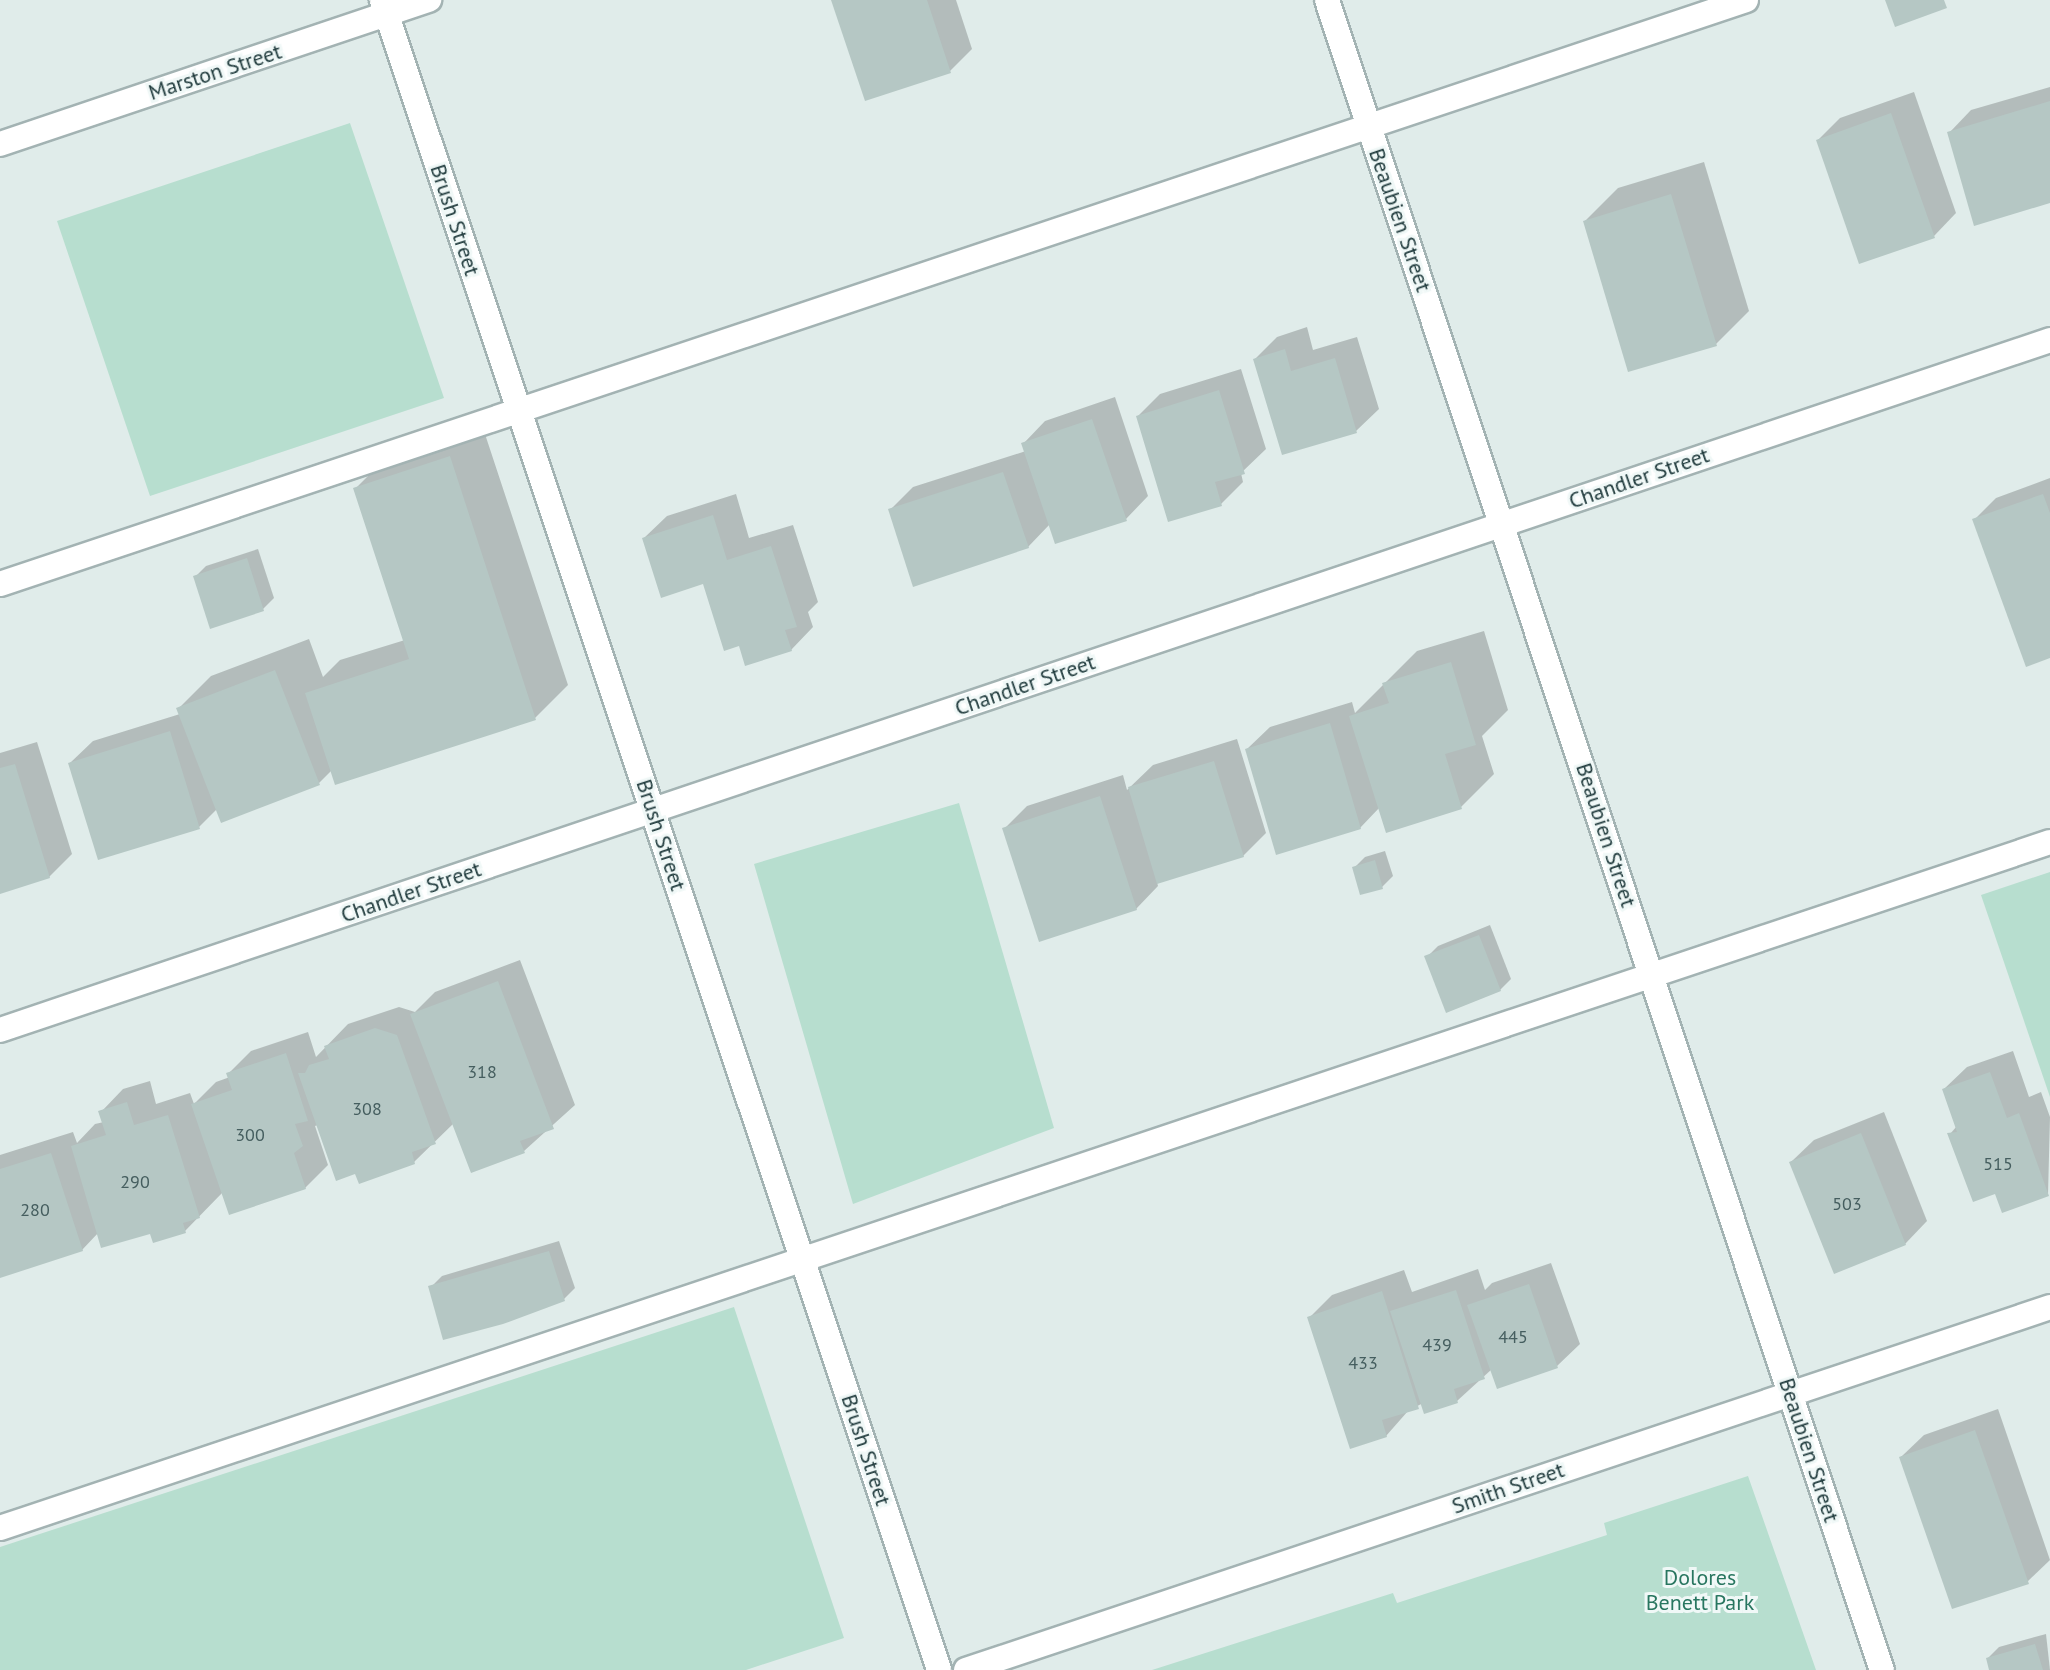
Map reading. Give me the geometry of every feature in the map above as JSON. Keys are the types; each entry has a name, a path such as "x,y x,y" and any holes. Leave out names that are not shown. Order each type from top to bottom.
{"street":[{"name":"Marston Street","path":"0,144 384,7 429,0"},
{"name":"Beaubien Street","path":"1327,0 1882,1670"},
{"path":"0,584 1746,0"},
{"name":"Brush Street","path":"384,7 939,1670"},
{"name":"Chandler Street","path":"0,1030 2050,340"},
{"path":"0,1528 2050,842"},
{"name":"Smith Street","path":"966,1670 2050,1307"}],"green space":[{"path":"350,123 444,398 150,496 57,221"},
{"path":"959,803 1054,1128 853,1204 754,864"},
{"path":"2050,872 2050,1097 1981,895"},
{"path":"734,1307 844,1638 746,1670 0,1670 0,1547"},
{"name":"Dolores Benett Park","path":"1748,1476 1816,1670 1152,1670 1393,1593 1397,1603 1607,1535 1604,1523"}],"building":[{"path":"831,0 927,0 951,73 865,101"},
{"path":"1885,0 1944,0 1947,8 1895,27"},
{"path":"2050,101 2050,203 1974,226 1947,132"},
{"path":"1891,113 1935,238 1859,264 1816,140"},
{"path":"1671,194 1717,346 1628,372 1583,221"},
{"path":"1285,349 1291,371 1335,358 1357,433 1282,455 1253,359"},
{"path":"1219,390 1245,474 1215,482 1222,506 1168,522 1136,416"},
{"path":"1092,419 1127,521 1055,544 1021,443"},
{"path":"450,456 536,720 335,785 305,693 409,659 353,488"},
{"path":"1003,472 1029,548 913,587 888,509"},
{"path":"2043,494 2050,513 2050,658 2026,667 1972,519"},
{"path":"713,515 727,560 771,546 797,627 785,630 792,651 745,666 739,646 724,651 703,584 661,598 642,538"},
{"path":"247,558 264,611 210,629 193,576"},
{"path":"1451,662 1476,745 1445,754 1462,809 1386,833 1349,716 1389,703 1382,683"},
{"path":"275,670 320,785 221,823 176,708"},
{"path":"1330,723 1361,829 1276,855 1245,749"},
{"path":"170,731 200,829 98,860 68,763"},
{"path":"1214,761 1244,857 1157,884 1128,787"},
{"path":"15,764 50,878 0,894 0,768"},
{"path":"1100,796 1137,910 1039,942 1002,828"},
{"path":"1375,860 1383,889 1360,895 1352,867"},
{"path":"1479,935 1501,991 1446,1013 1424,956"},
{"path":"498,981 554,1129 520,1141 525,1153 471,1173 410,1014"},
{"path":"375,1028 397,1035 436,1144 412,1152 415,1164 359,1184 355,1174 336,1181 298,1073 305,1073 309,1065 329,1059 324,1046"},
{"path":"286,1053 308,1121 295,1124 303,1146 294,1153 306,1189 229,1215 191,1104 232,1090 226,1073"},
{"path":"1990,1072 2007,1118 2019,1113 2049,1196 2002,1213 1995,1194 1973,1202 1947,1133 1957,1132 1942,1089"},
{"path":"127,1102 134,1125 168,1115 200,1218 183,1223 186,1233 153,1243 150,1234 101,1248 71,1146 106,1135 98,1111"},
{"path":"1861,1133 1906,1245 1834,1274 1789,1162"},
{"path":"51,1153 83,1251 0,1278 0,1169"},
{"path":"549,1251 565,1301 503,1324 443,1340 428,1286"},
{"path":"1529,1284 1558,1368 1497,1389 1467,1305"},
{"path":"1456,1290 1485,1379 1454,1389 1458,1403 1424,1414 1390,1311"},
{"path":"1382,1291 1419,1409 1382,1420 1387,1437 1350,1449 1307,1317"},
{"path":"1975,1430 2029,1584 1952,1609 1899,1457"},
{"path":"2035,1644 2043,1670 1989,1670 1986,1658"}]}
